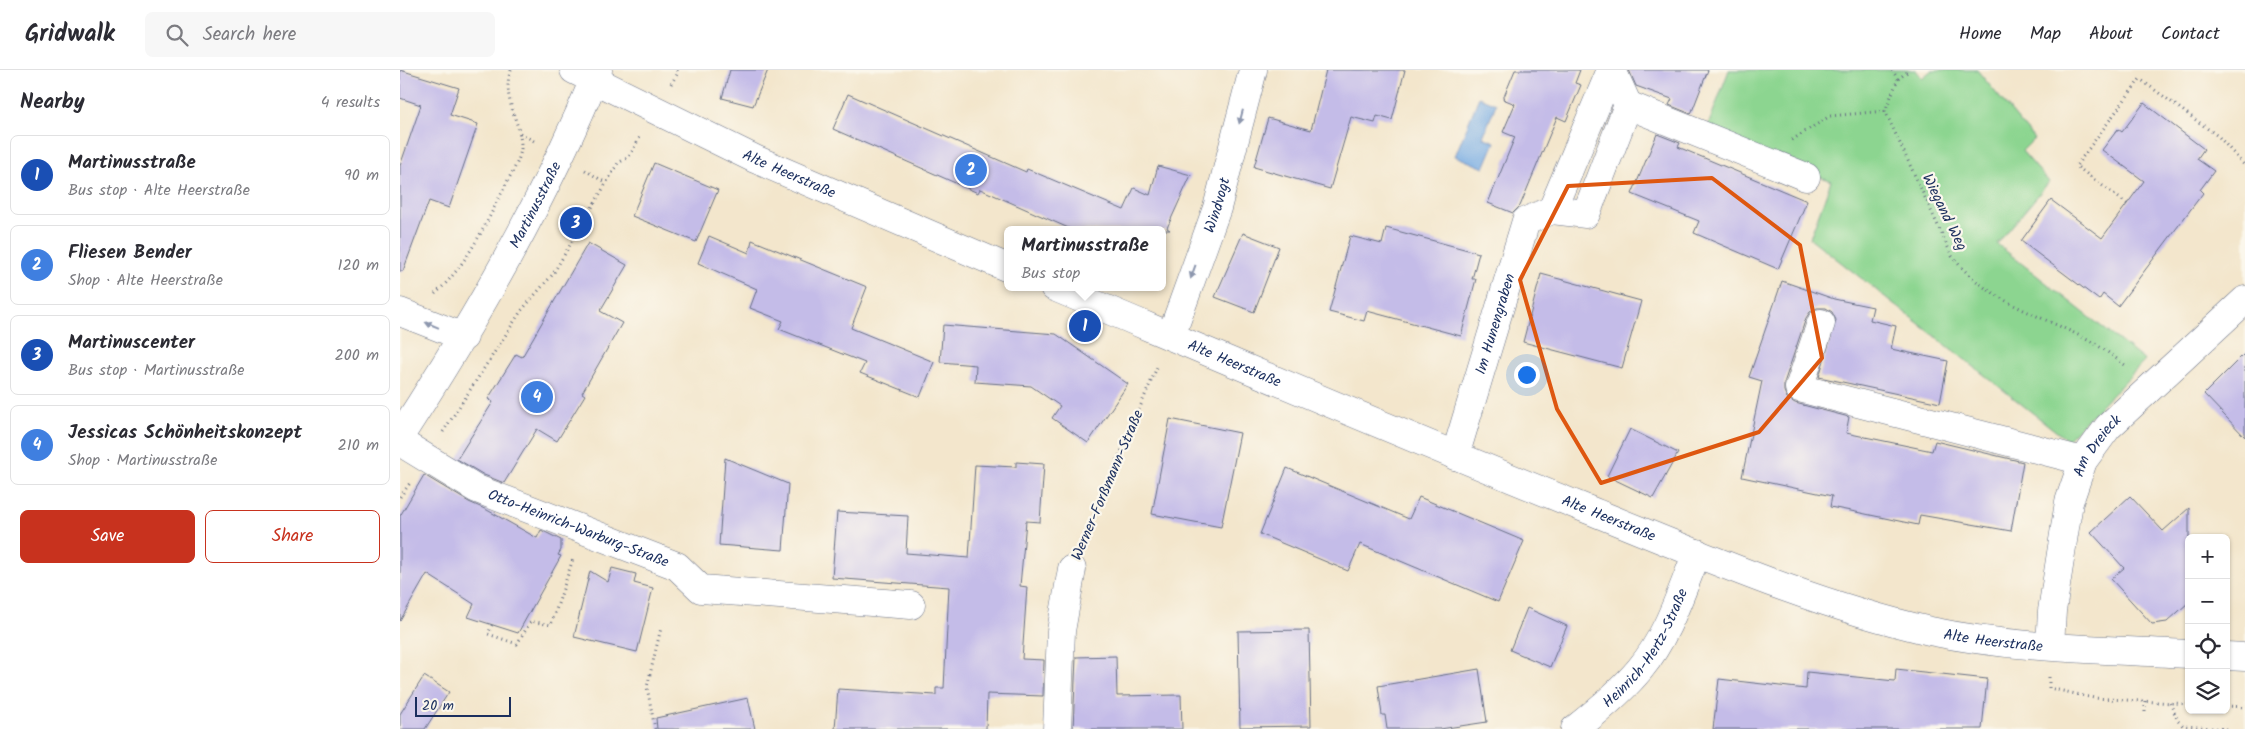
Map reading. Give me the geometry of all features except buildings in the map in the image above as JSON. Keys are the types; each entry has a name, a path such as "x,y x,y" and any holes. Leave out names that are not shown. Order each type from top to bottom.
{"street":[{"name":"Windvogt","path":"1171,336 1217,208 1253,70"},
{"path":"1611,70 1628,106 1806,177"},
{"path":"1552,210 1611,70"},
{"name":"Alte Heerstraße","path":"589,73 655,110 755,159 1004,266"},
{"name":"Martinusstraße","path":"400,436 464,338 530,217 589,73"},
{"name":"Im Hunengraben","path":"1455,456 1526,221 1552,210 1586,214 1628,106"},
{"name":"Alte Heerstraße","path":"1064,291 1455,456 1811,597 1873,617 1935,632 2004,642 2185,654"},
{"name":"Am Dreieck","path":"2050,646 2052,612 2069,502 2083,461 2108,427 2245,300"},
{"path":"406,314 464,338"},
{"path":"1821,322 1799,388 2083,461"},
{"name":"Otto-Heinrich-Warburg-Straße","path":"400,442 476,488 677,566 701,589 911,604"},
{"name":"Heinrich-Hertz-Straße","path":"1575,729 1598,711 1640,669 1657,642 1696,553"},
{"name":"Werner-Forßmann-Straße","path":"1057,729 1061,631 1072,569"},
{"path":"2230,656 2245,657"}],"path":[{"path":"406,314 440,290 462,262 480,236 520,156 519,133 508,94 507,82 511,70"},
{"path":"400,497 521,311 553,274 618,164 628,157 678,73 677,70"},
{"path":"1892,70 1898,79"},
{"path":"1762,159 1830,116 1885,111 1898,79 1910,70"},
{"path":"2127,204 2076,166 2140,79 2219,137 2245,166"},
{"name":"Wiegand Weg","path":"1885,111 1952,256 1963,270 1978,283 2013,306 2094,343 2152,385"},
{"name":"Werner-Forßmann-Straße","path":"1072,569 1171,336"},
{"path":"492,625 488,634 517,644 531,621 551,625 583,530"},
{"path":"655,729 647,687 661,628"},
{"path":"2050,646 2049,688 2094,698 2185,704"},
{"path":"2145,701 2145,715"},
{"path":"2170,703 2178,721 2183,726 2228,729"},
{"path":"2230,706 2245,707"}],"highlighted area":[{"path":"1712,178 1800,245 1822,358 1759,432 1601,483 1557,409 1520,280 1568,186"}],"green space":[{"path":"1729,70 1916,70 1922,78 1932,70 1977,70 2034,139 2022,151 2049,182 1997,244 2145,361 2067,440 1810,238 1831,181 1706,131"}],"water":[{"path":"1479,97 1496,104 1483,137 1495,142 1484,168 1455,156"}],"place":[{"name":"Fliesen Bender","path":"971,170"},
{"name":"Martinuscenter","path":"576,223"},
{"name":"Martinusstraße","path":"1085,326"},
{"name":"Jessicas Schönheitskonzept","path":"537,397"}]}
